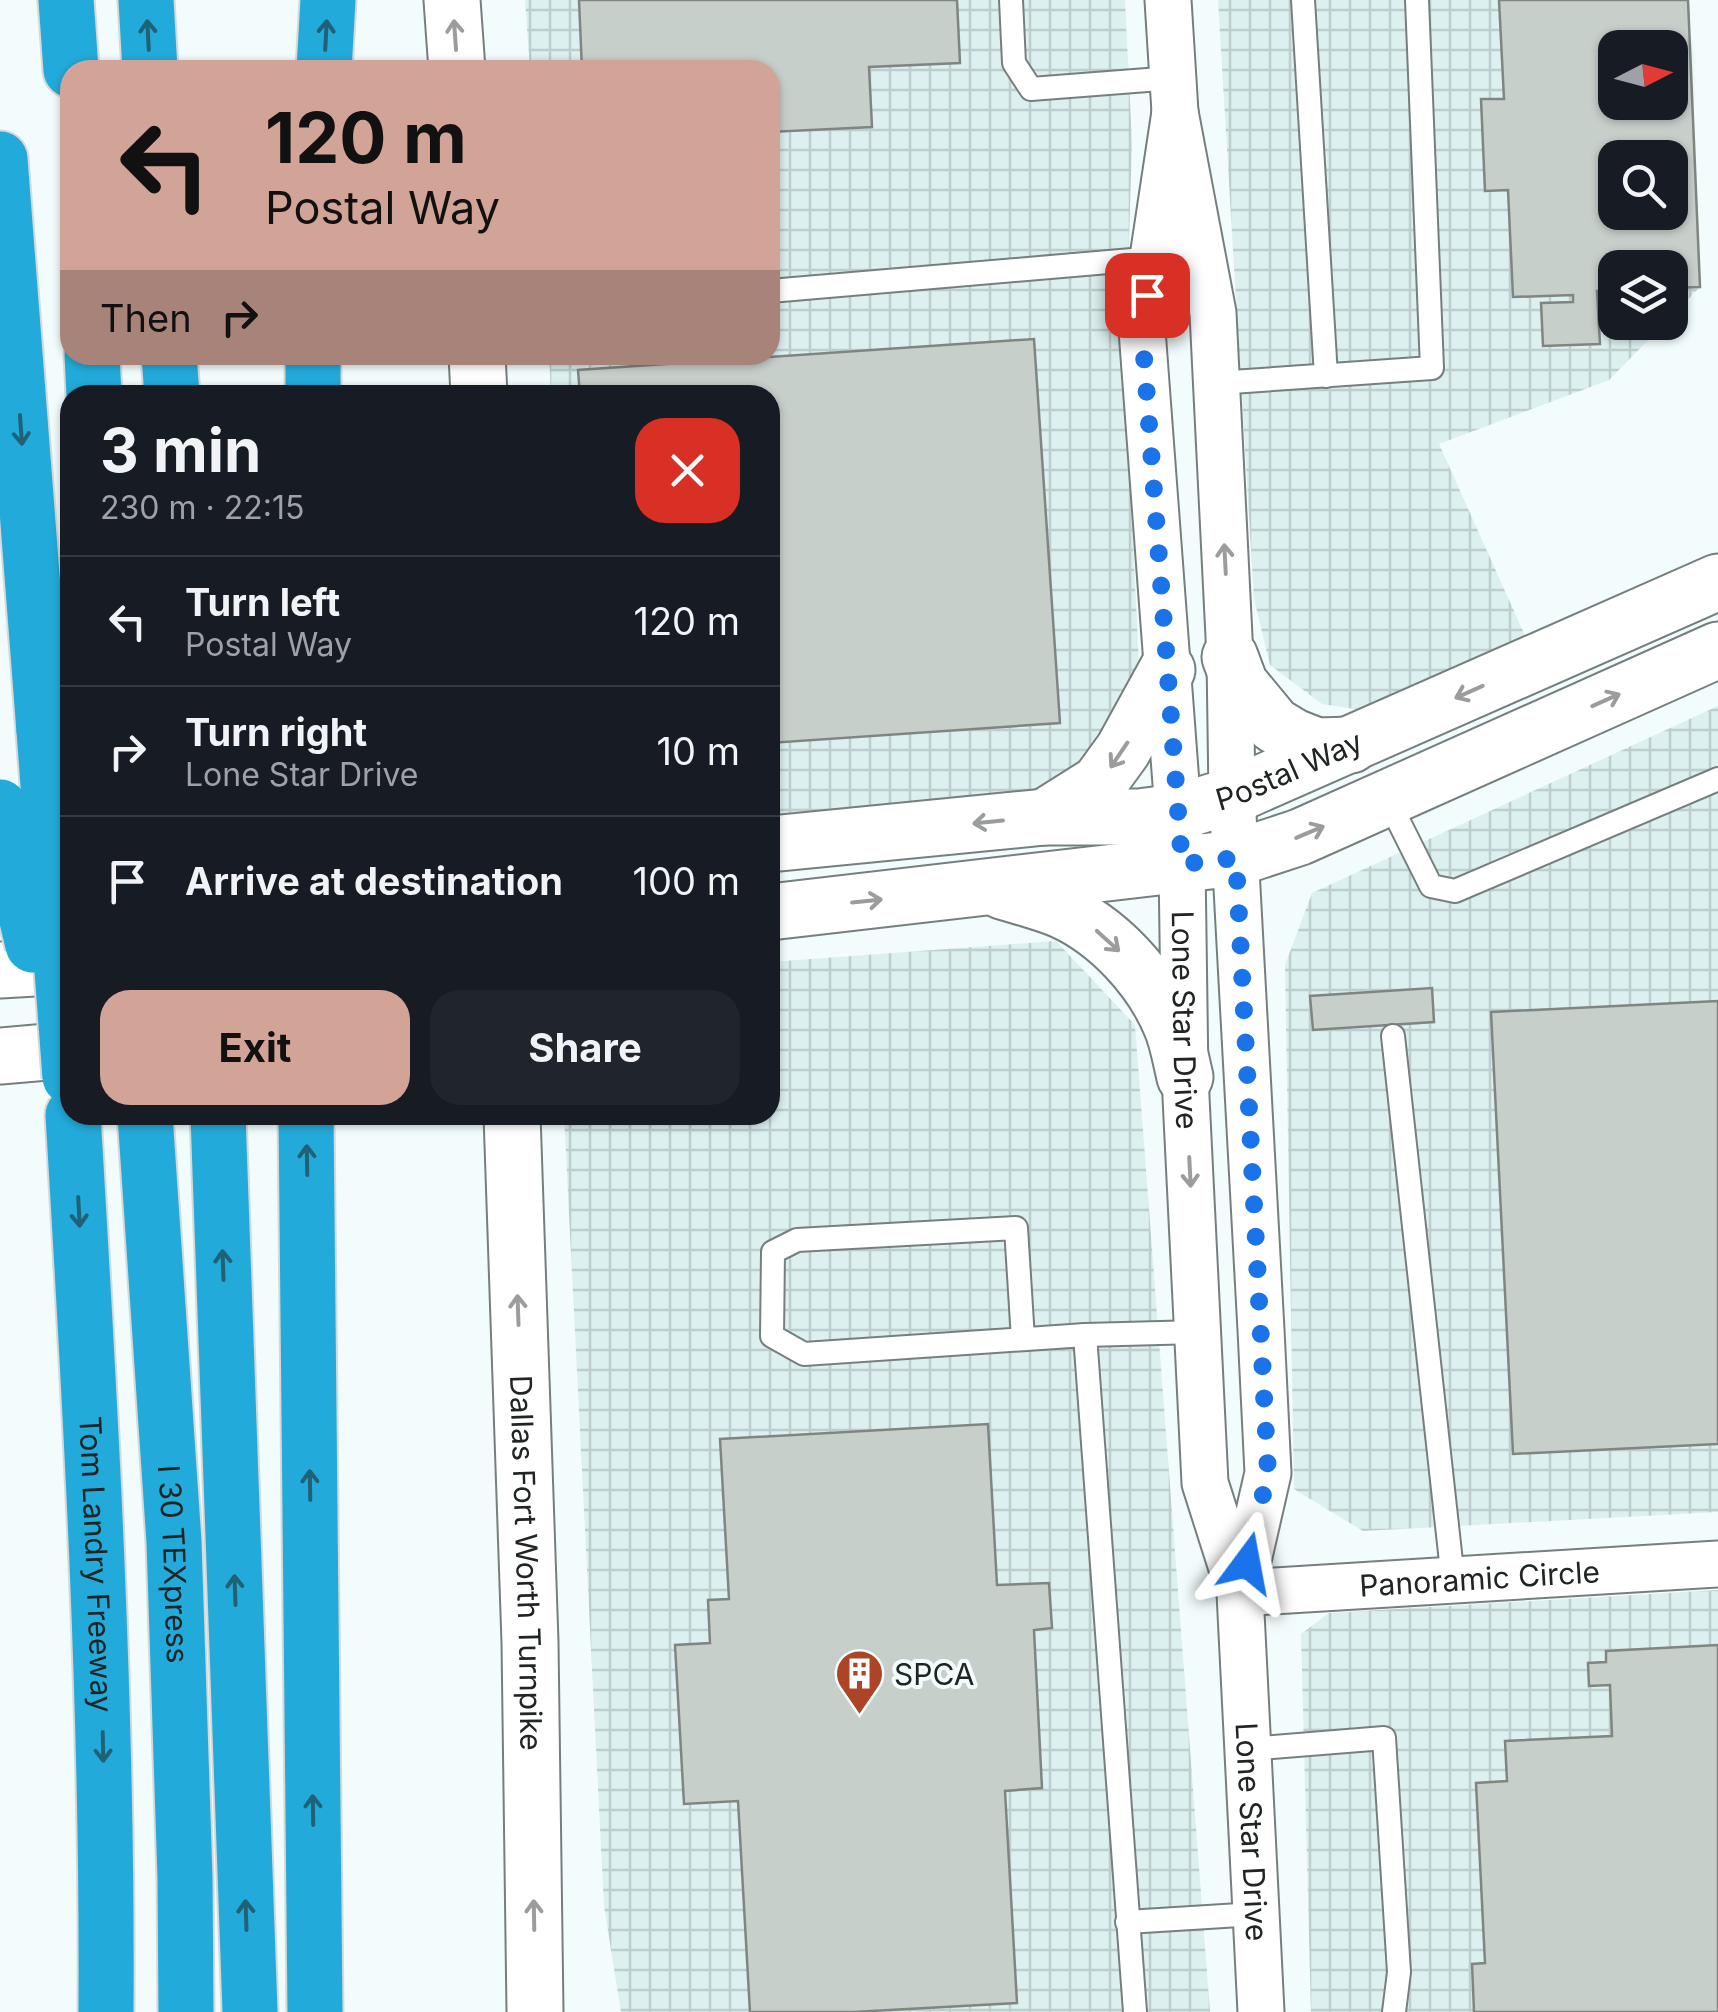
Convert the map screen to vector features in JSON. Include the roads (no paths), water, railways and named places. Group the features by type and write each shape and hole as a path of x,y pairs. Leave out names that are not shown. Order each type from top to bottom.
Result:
{"highway":[{"path":"66,0 71,60"},
{"path":"146,0 149,60"},
{"path":"325,60 328,0"},
{"path":"0,158 60,944"},
{"path":"0,807 60,1060"},
{"name":"Tom Landry Freeway","path":"74,1125 102,1682 106,2012"},
{"name":"I 30 TEXpress","path":"146,1125 174,1542 186,2012"},
{"path":"218,1125 250,2012"},
{"path":"306,1125 315,2012"}],"street":[{"path":"452,0 456,60"},
{"name":"Lone Star Drive","path":"1168,0 1174,94 1213,314 1230,656 1232,796 1268,1473 1240,1593"},
{"name":"Lone Star Drive","path":"1174,94 1142,330 1180,838 1185,1078 1205,1483 1240,1593 1260,2012"},
{"name":"Postal Way","path":"780,911 989,887 1180,838 1232,796 1718,582"},
{"name":"Postal Way","path":"780,843 1044,816 1139,817 1180,838 1236,858 1300,837 1718,650"},
{"path":"1230,656 1240,684 1274,725 1317,746 1352,744"},
{"path":"1044,816 1099,783 1123,750 1168,670"},
{"path":"0,817 60,813"},
{"path":"0,884 60,881"},
{"path":"989,887 1059,909 1112,942 1143,977 1171,1025 1185,1078"},
{"path":"0,970 60,967"},
{"path":"0,1056 60,1051"},
{"name":"Dallas Fort Worth Turnpike","path":"508,1130 530,1642 535,2012"},
{"path":"1198,1332 1261,1330"},
{"name":"Panoramic Circle","path":"1240,1593 1718,1564"}],"lane":[{"path":"1010,0 1014,63 1031,89 1174,94"},
{"path":"1303,0 1326,376"},
{"path":"1217,383 1432,368 1417,0"},
{"path":"780,290 1202,254"},
{"path":"1386,798 1431,886 1455,891 1718,779"},
{"path":"1393,1036 1453,1580"},
{"path":"1023,1339 1016,1228 797,1240 772,1252 772,1336 804,1354 1085,1335 1198,1332"},
{"path":"1085,1335 1135,2012"},
{"path":"1248,1750 1384,1738 1399,1972 1394,2012"},
{"path":"1127,1922 1256,1914"}],"place":[{"name":"SPCA","path":"859,1716"}]}
